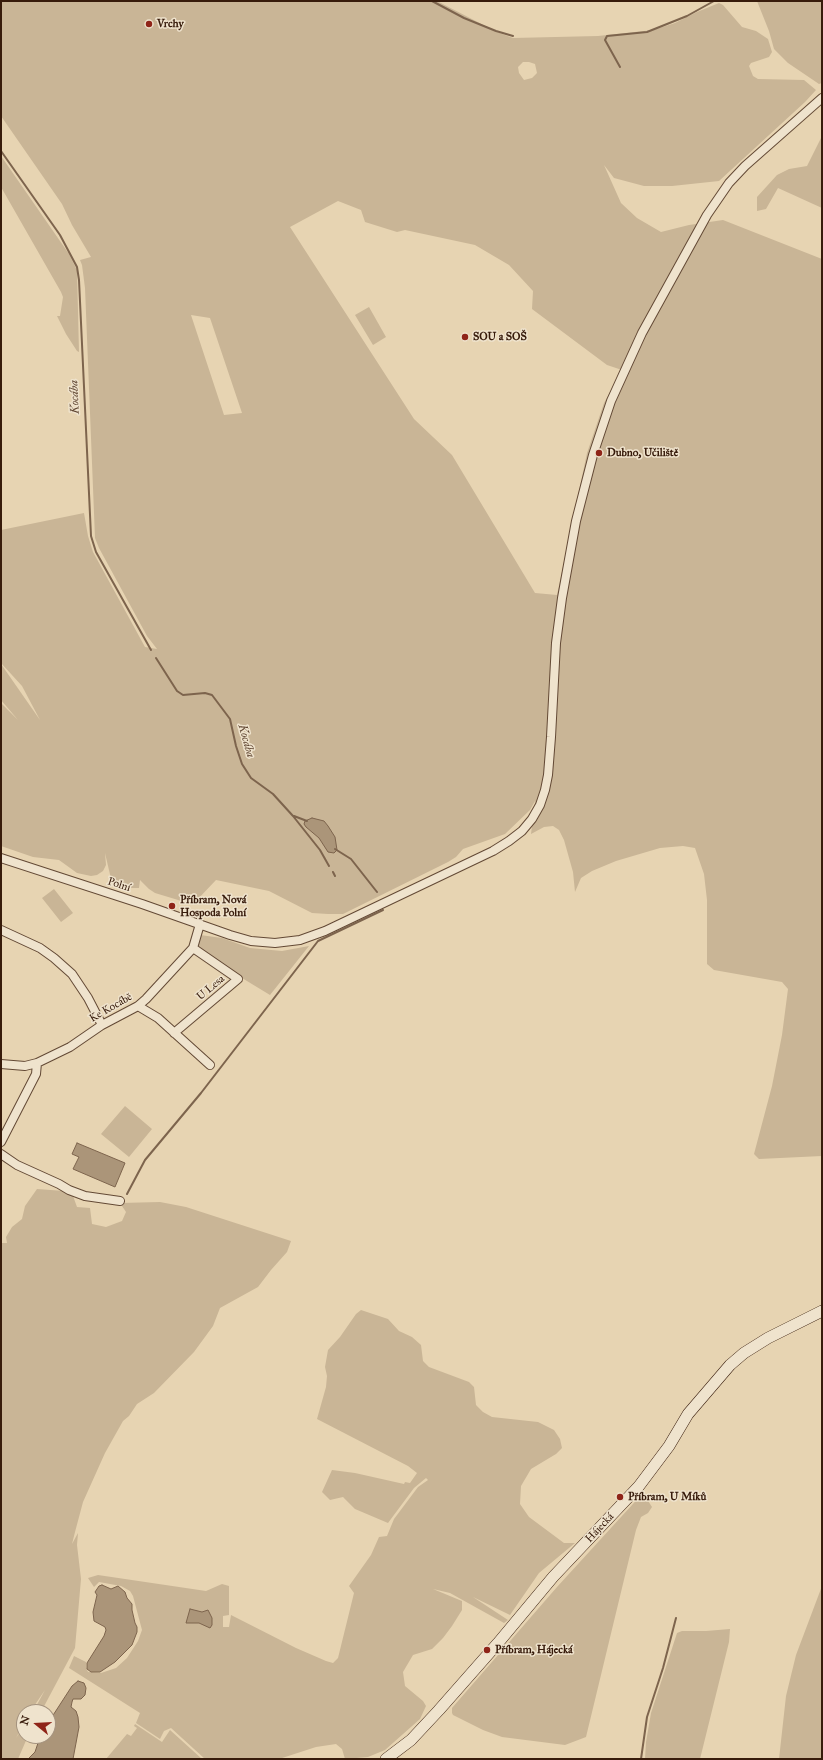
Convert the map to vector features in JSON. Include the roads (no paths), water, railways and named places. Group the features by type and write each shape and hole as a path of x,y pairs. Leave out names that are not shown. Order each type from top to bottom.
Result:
{"main road":[{"name":"Hájecká","path":"386,1759 411,1740 439,1710 553,1577 639,1486 669,1446 688,1414 730,1366 744,1353 768,1338 822,1311"}],"street":[{"name":"Polní","path":"1,858 230,935 251,941 275,943 300,940 326,931 493,851 518,835 532,819 540,805 548,775 556,643 562,598 576,521 593,454 611,401 642,333 715,204 729,184 745,166 822,98"},
{"name":"Ke Kocábě","path":"1,1064 25,1066 37,1063 70,1047 102,1025 138,1006 193,948 200,924"},
{"path":"1,930 40,948 72,974 88,998 102,1025"},
{"name":"U Lesa","path":"174,1033 238,980 193,948"},
{"path":"138,1006 158,1018 210,1065"},
{"path":"1,1142 36,1074 37,1063"},
{"path":"1,1154 17,1165 69,1190 85,1196 120,1201"}],"waterway":[{"path":"432,1 464,18 513,36"},
{"path":"620,67 605,40 607,36 647,32 687,16 714,1"},
{"name":"Kocába","path":"1,151 60,235 77,267 79,280 91,536 96,552 151,650"},
{"name":"Kocába","path":"156,658 177,691 183,695 205,693 212,695 230,719 242,764 251,778 273,794 293,816 320,850 329,866"},
{"path":"294,816 307,821"},
{"path":"335,849 351,859 377,892"},
{"name":"Kocába","path":"333,872 335,876"},
{"path":"127,1194 145,1160 201,1093 318,941 383,910"},
{"path":"641,1759 647,1717 663,1668 676,1618"}],"place":[{"name":"Vrchy","path":"149,24"},
{"name":"SOU a SOŠ","path":"465,337"},
{"name":"Dubno, Učiliště","path":"599,453"},
{"name":"Příbram, Nová Hospoda Polní","path":"172,906"},
{"name":"Příbram, U Míků","path":"620,1497"},
{"name":"Příbram, Hájecká","path":"487,1650"}]}
